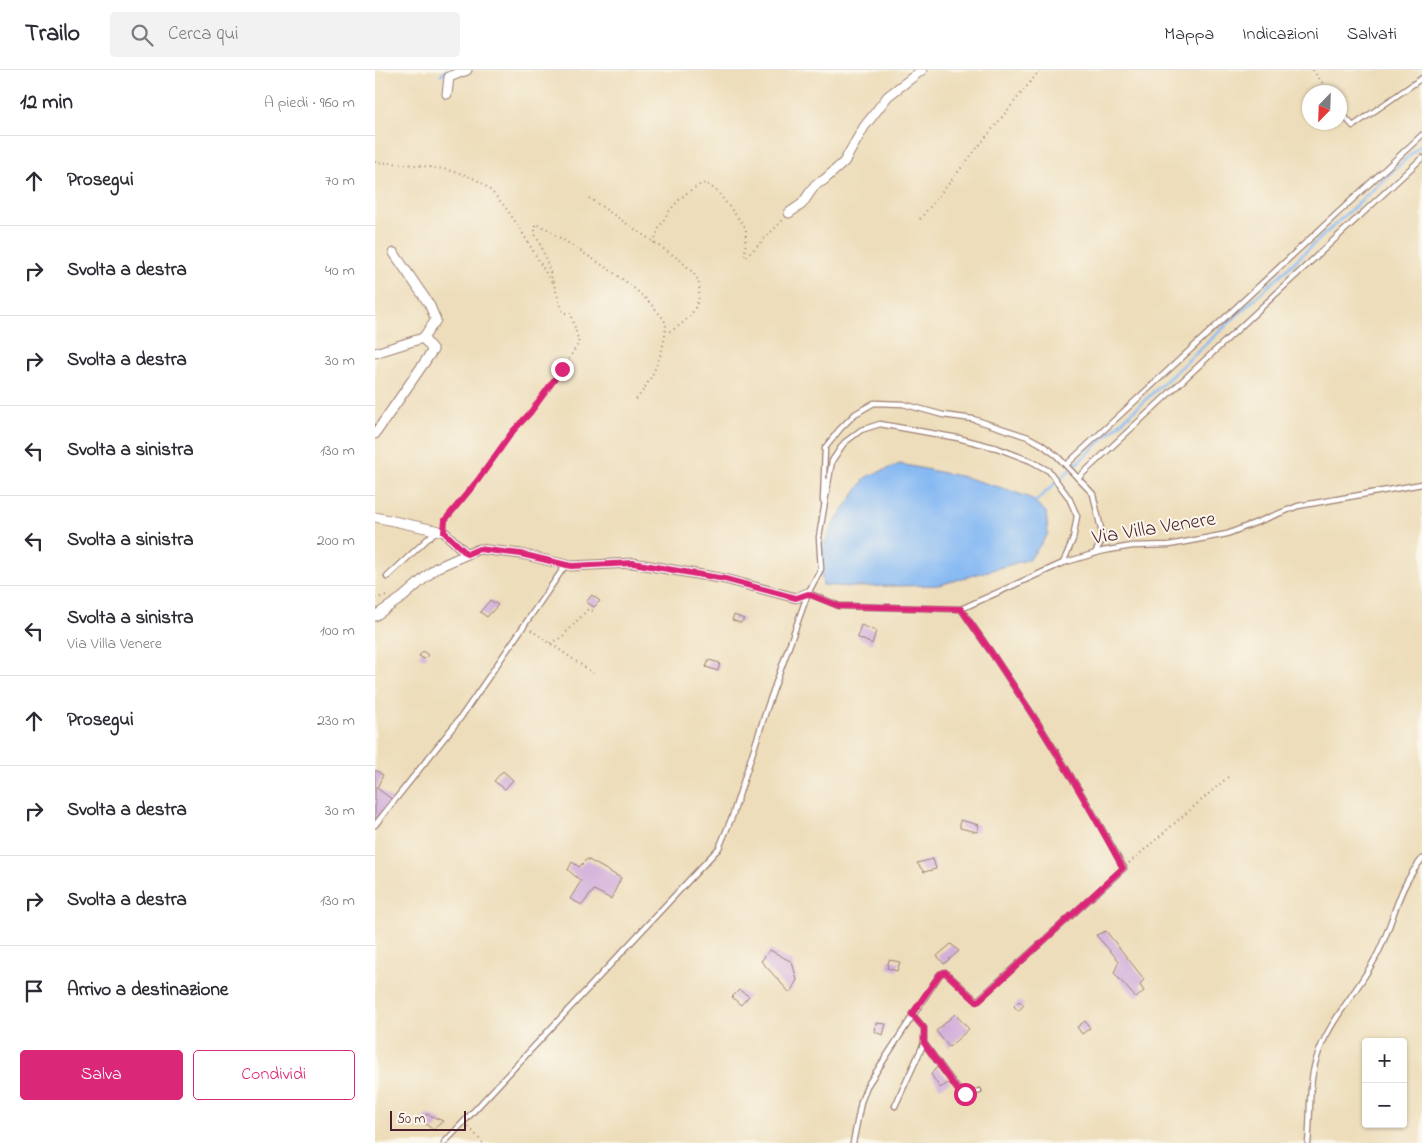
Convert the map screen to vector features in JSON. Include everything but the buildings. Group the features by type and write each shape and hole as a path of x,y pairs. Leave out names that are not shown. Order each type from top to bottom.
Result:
{"street":[{"path":"447,94 449,77 467,70"},
{"path":"789,213 801,204 815,185 824,180 844,162 864,127 888,96 922,70"},
{"path":"375,353 423,338 436,320 429,304 394,253"},
{"path":"375,434 433,350 423,338"},
{"path":"375,516 441,531 467,554"},
{"path":"375,616 403,597 436,568 479,549 521,554 565,566 633,563 725,579 796,598 808,594"}],"lane":[{"path":"1347,119 1353,126 1422,78"},
{"path":"1066,466 1422,135"},
{"path":"1078,478 1422,158"},
{"path":"823,512 825,448 855,414 874,403 903,404 943,415 973,419 1012,431 1041,444 1093,494 1103,538 1095,553"},
{"path":"444,1143 719,848 733,817 767,708 808,594 821,569 819,537 832,461 844,443 861,430 880,424 949,436 997,448 1049,471 1069,498 1077,516 1073,539 1063,563"},
{"name":"Via Villa Venere","path":"808,594 839,606 961,609 1063,563 1095,553 1132,546 1169,545 1227,534 1298,506 1422,484"},
{"path":"387,577 441,531"},
{"path":"375,825 461,717 565,566"},
{"path":"853,1143 861,1102 867,1086 912,1014 940,974 945,972 977,1002 1123,868 1099,823 1043,732 961,609"},
{"path":"1308,1143 1311,1078 1321,1046 1367,974 1390,924 1397,897 1408,876 1422,859"},
{"path":"895,1106 924,1043 924,1028 912,1014"},
{"path":"924,1043 959,1092 970,1095 979,1090"}],"path":[{"path":"920,218 1040,70"},
{"path":"1313,70 1324,85"},
{"path":"375,162 449,170 481,183 502,203 554,286"},
{"path":"654,243 657,230 680,200 698,185 705,183 716,190 746,228 745,258 789,213"},
{"path":"589,198 680,260 692,272 699,284 698,298 689,320 666,333"},
{"path":"441,531 445,520 553,383 579,343 571,313 563,313 535,234 535,224 546,228 609,270 637,292 662,316 666,323 666,333 650,377 643,391 633,402"},
{"path":"375,598 389,595"},
{"path":"550,643 557,642 587,610 595,611"},
{"path":"525,626 593,673"},
{"path":"1123,868 1228,777"},
{"path":"464,1121 483,1143"}],"water":[{"path":"900,464 964,477 1030,498 1046,512 1048,534 1030,559 939,585 851,587 823,585 819,555 833,525 866,477"}],"waterway":[{"path":"441,75 447,70"},
{"path":"1035,502 1422,144"}],"route":[{"path":"562,369 530,413 513,431 478,480 445,520 444,532 467,554 479,549 521,554 571,566 633,563 725,579 796,598 808,594 839,606 961,609 1043,732 1099,823 1123,868 977,1002 945,972 940,974 912,1014 924,1028 924,1043 959,1092 965,1094"}]}
